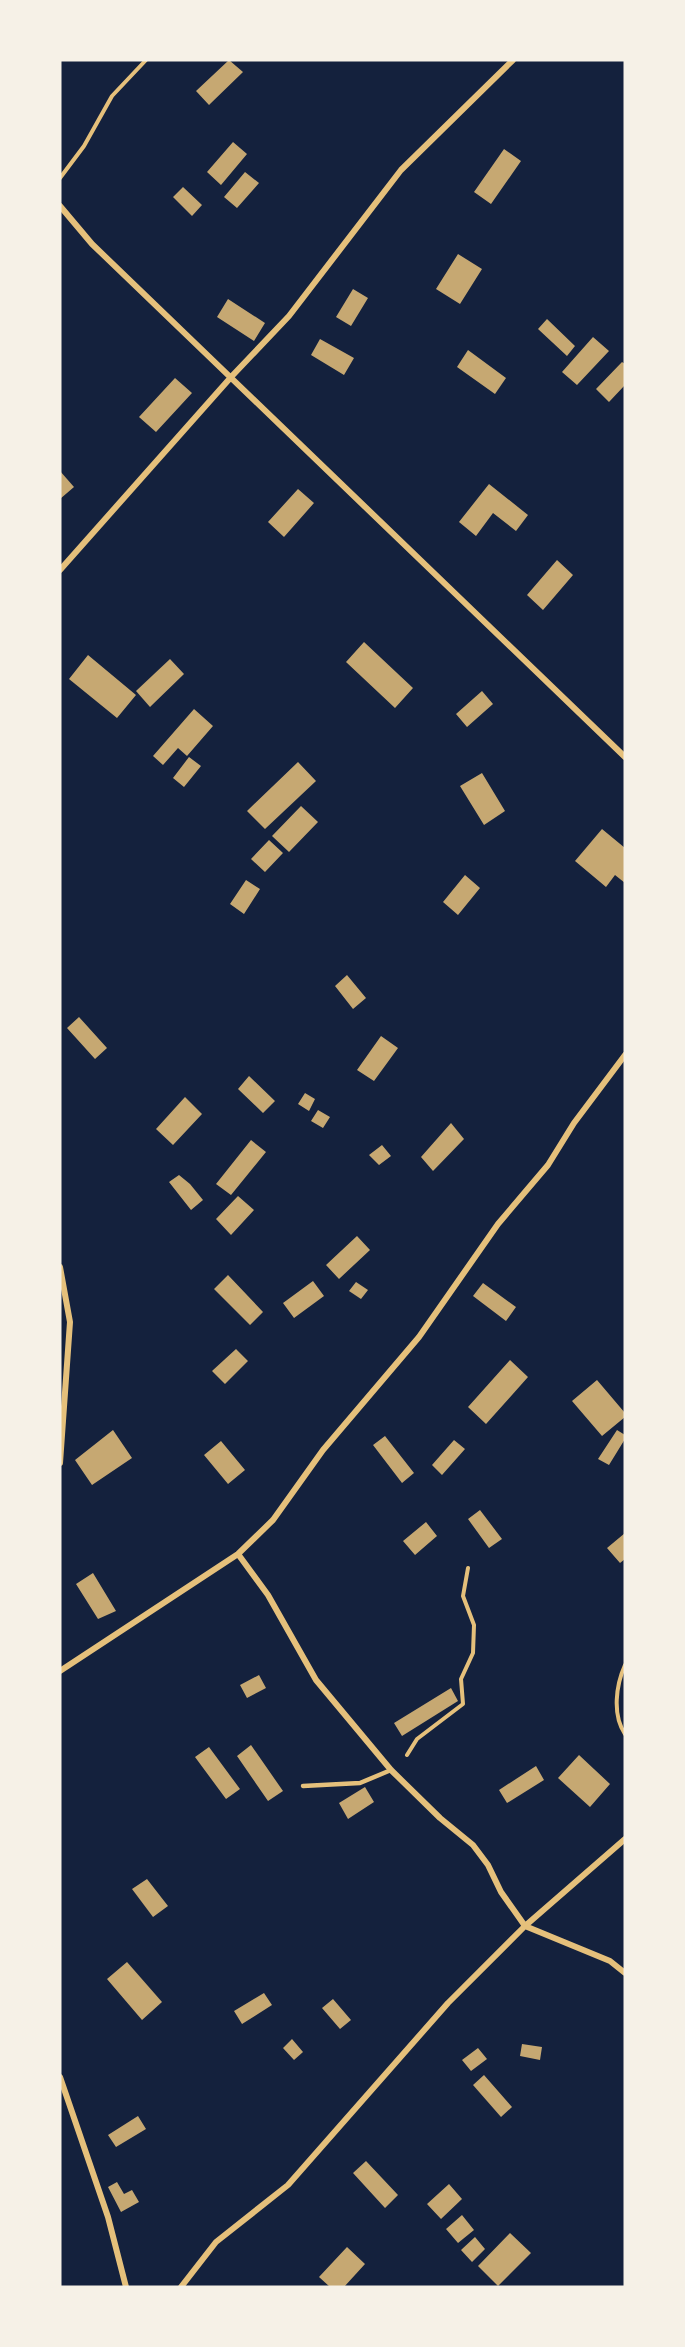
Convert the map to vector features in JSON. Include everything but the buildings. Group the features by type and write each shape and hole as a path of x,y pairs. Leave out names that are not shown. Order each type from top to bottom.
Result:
{"street":[{"path":"60,570 232,376 289,316 401,170 513,60"},
{"path":"60,206 92,244 232,376 625,758"},
{"path":"60,1671 238,1554 273,1520 323,1450 419,1337 498,1224 548,1165 574,1123 625,1055"},
{"path":"60,1267 70,1322 60,1463"},
{"path":"238,1554 268,1595 316,1680 391,1770 440,1818 473,1845 525,1926 610,1962 625,1973"},
{"path":"181,2287 216,2242 288,2185 448,2003 525,1926 625,1839"},
{"path":"60,2077 108,2217 126,2287"}],"lane":[{"path":"303,1786 360,1783 391,1770"}],"path":[{"path":"60,178 84,146 112,96 146,60"},
{"path":"391,1770 404,1761 417,1739 463,1704 461,1679 473,1653 474,1625 463,1596 468,1568"},
{"path":"625,1665 616,1690 621,1728 625,1734"}]}
